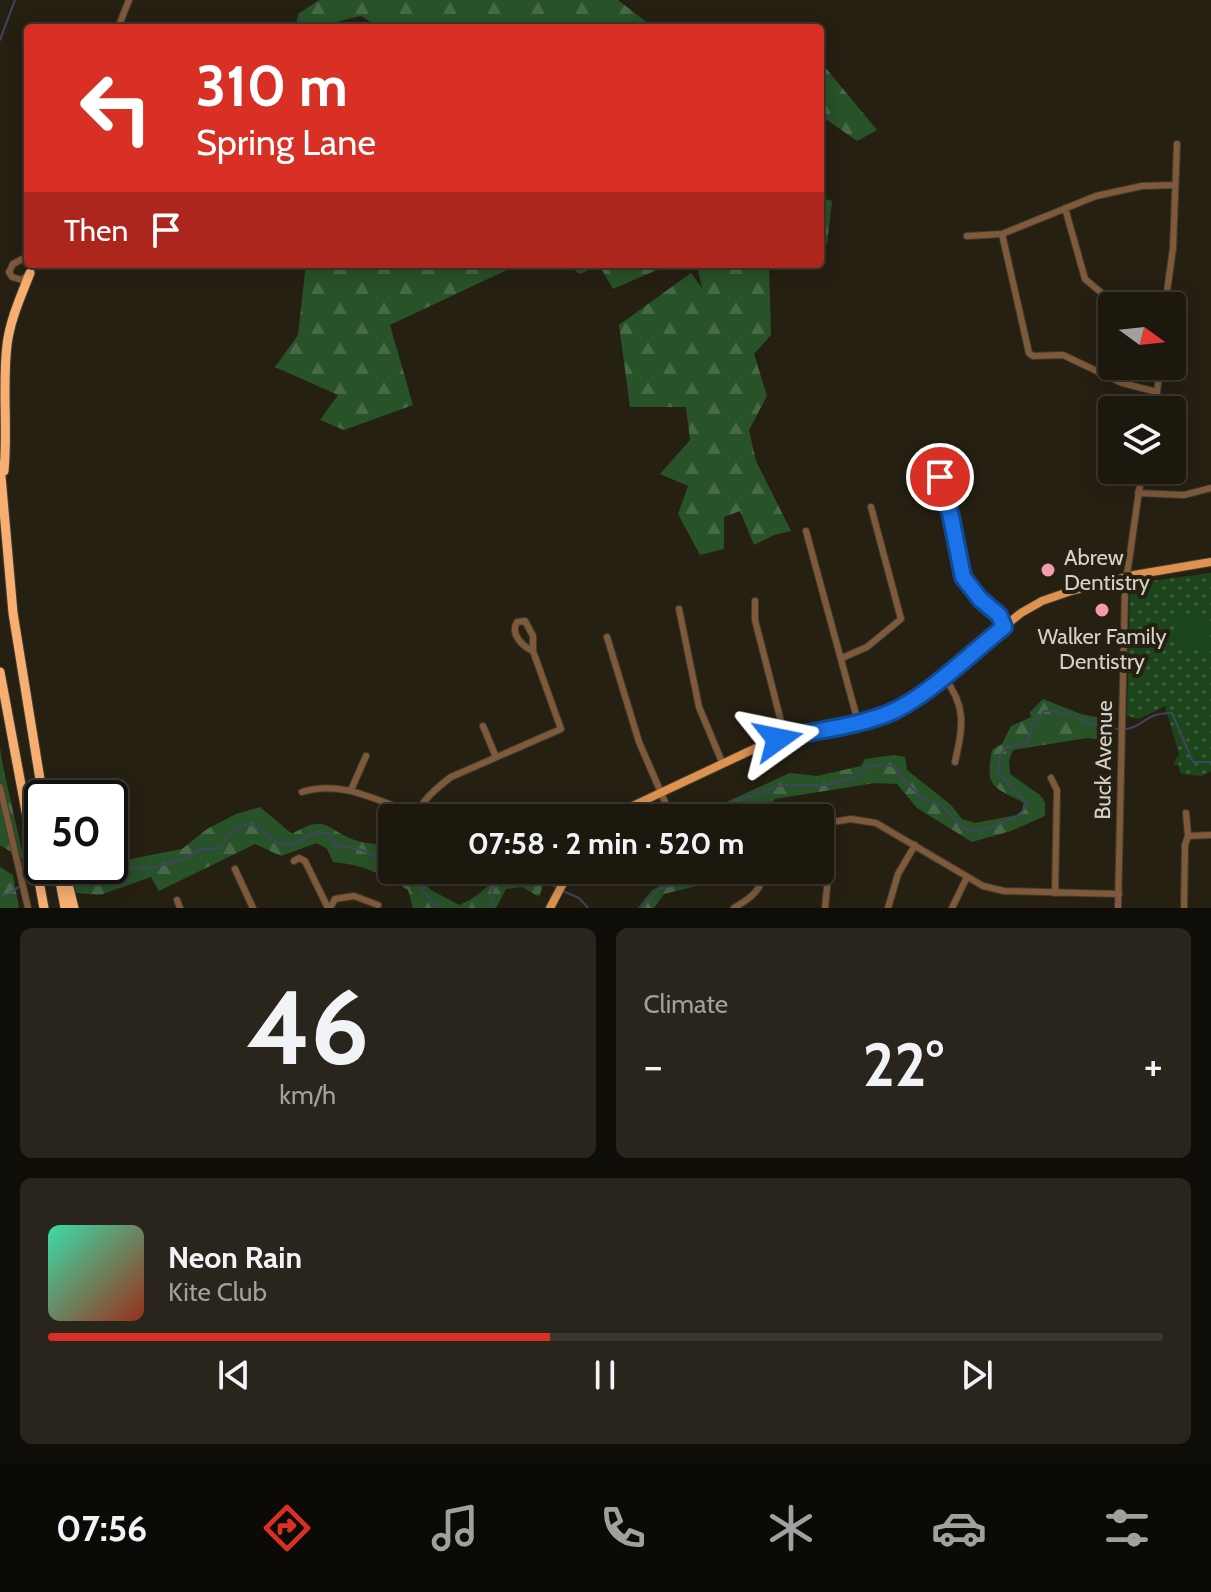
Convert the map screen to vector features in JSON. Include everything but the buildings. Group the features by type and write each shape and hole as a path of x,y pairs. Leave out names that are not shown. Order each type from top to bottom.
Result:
{"highway":[{"path":"2,486 6,446 7,345 31,268"},
{"path":"0,465 16,639 40,780"},
{"path":"0,672 43,902"},
{"path":"63,884 74,908"},
{"path":"65,889 65,908"}],"main road":[{"path":"635,804 771,741 858,722 904,706 1031,607 1051,598 1126,577 1211,562"},
{"path":"550,908 562,884"}],"street":[{"path":"120,24 129,0"},
{"path":"1167,292 1173,248 1177,144"},
{"path":"967,236 1002,234 1096,196 1142,186 1175,185"},
{"path":"1065,208 1085,279 1100,292"},
{"path":"1002,234 1029,353 1033,356 1063,355 1122,383 1157,392"},
{"path":"24,258 13,264 9,272 18,281 31,268"},
{"path":"1157,396 1158,380"},
{"path":"944,460 938,466 963,577 980,599 999,615 1004,627"},
{"name":"Buck Avenue","path":"1118,908 1126,577 1140,484"},
{"path":"1138,493 1184,495 1211,488"},
{"path":"842,658 867,647 901,619 871,507"},
{"path":"806,531 858,722"},
{"path":"755,601 755,620 785,737"},
{"path":"679,609 699,707 722,762"},
{"path":"426,804 438,787 451,777 561,729 533,651 529,625 519,621 514,627 517,637 533,651"},
{"path":"607,637 639,742 666,804"},
{"path":"943,676 958,696 961,707 962,722 955,762"},
{"path":"483,726 496,757"},
{"path":"351,790 366,756"},
{"path":"1051,778 1057,790 1055,893"},
{"path":"0,787 27,905"},
{"path":"302,792 328,787 351,790 387,804"},
{"path":"1184,908 1185,845 1188,836 1186,813"},
{"path":"834,822 851,819 870,821 983,886 1004,891 1119,894"},
{"path":"1188,836 1211,835"},
{"path":"888,908 898,874 915,845"},
{"path":"294,861 299,858 305,861 329,908 335,899 354,896 378,905"},
{"path":"235,869 253,908"},
{"path":"952,908 967,877"},
{"path":"734,908 754,895 762,884"},
{"path":"825,908 827,884"},
{"path":"177,900 180,908"}],"green space":[{"path":"319,0 618,0 649,24 374,24 361,16 328,24 297,24 298,14"},
{"path":"824,66 877,130 857,141 824,118"},
{"path":"824,198 832,201 827,244 824,243"},
{"path":"306,268 509,269 390,325 413,405 344,430 320,420 338,395 275,367 298,335"},
{"path":"572,268 593,268 580,274"},
{"path":"601,268 662,268 613,289"},
{"path":"698,268 769,268 771,335 754,354 767,396 749,430 756,461 791,531 754,545 740,511 724,517 724,549 700,555 678,514 688,486 660,474 690,440 686,407 630,407 619,325 691,273 702,288"},
{"path":"1211,573 1211,771 1202,776 1181,774 1178,765 1173,765 1179,754 1165,706 1139,719 1127,716 1130,589 1135,583"},
{"path":"1178,616 1209,617 1209,647 1179,648"},
{"path":"1043,699 1081,714 1111,720 1111,741 1087,738 1013,750 1009,760 1010,774 1040,795 1045,802 1045,816 1011,831 972,842 917,808 897,784 875,783 775,799 771,804 722,804 790,773 817,776 861,766 865,759 894,755 905,757 907,770 951,805 962,819 975,823 1017,815 1024,803 998,789 991,779 992,750 1002,744 1011,726 1031,717 1030,712"},
{"path":"0,747 24,860 0,845"},
{"path":"260,807 292,834 320,824 358,841 378,844 378,874 333,862 327,849 317,843 281,856 255,844 159,891 151,877 100,895 76,893 74,884 128,884 128,860 182,849 207,829 236,814"},
{"path":"0,867 13,875 19,908 0,908"},
{"path":"398,884 426,884 459,905 490,884 544,884 539,897 522,887 506,889 496,908 413,908 408,890"},
{"path":"665,884 705,884 664,894 654,908 638,908 652,890"}],"waterway":[{"path":"0,40 15,0"},
{"path":"730,804 782,785 827,785 855,777 869,767 882,764 896,767 901,777 923,799 942,806 964,829 980,832 1014,818 1024,809 1027,803 998,773 999,758 1005,748 1027,742 1044,711 1063,713 1119,729"},
{"path":"1126,729 1156,715 1172,713 1193,762 1211,762"},
{"path":"128,869 153,868 202,849 221,848 232,832 249,823 278,843 293,844 316,832 329,833 335,845 362,850 378,858"},
{"path":"491,908 492,889 509,878 532,876 558,888"},
{"path":"418,884 436,908"},
{"path":"642,908 659,889 679,884"},
{"path":"0,896 20,886"},
{"path":"563,891 579,898 588,908"}],"place":[{"name":"Abrew Dentistry","path":"1048,570"},
{"name":"Walker Family Dentistry","path":"1102,610"}],"route":[{"path":"778,739 895,711 1004,627 993,607 980,599 963,577 940,477"}]}
